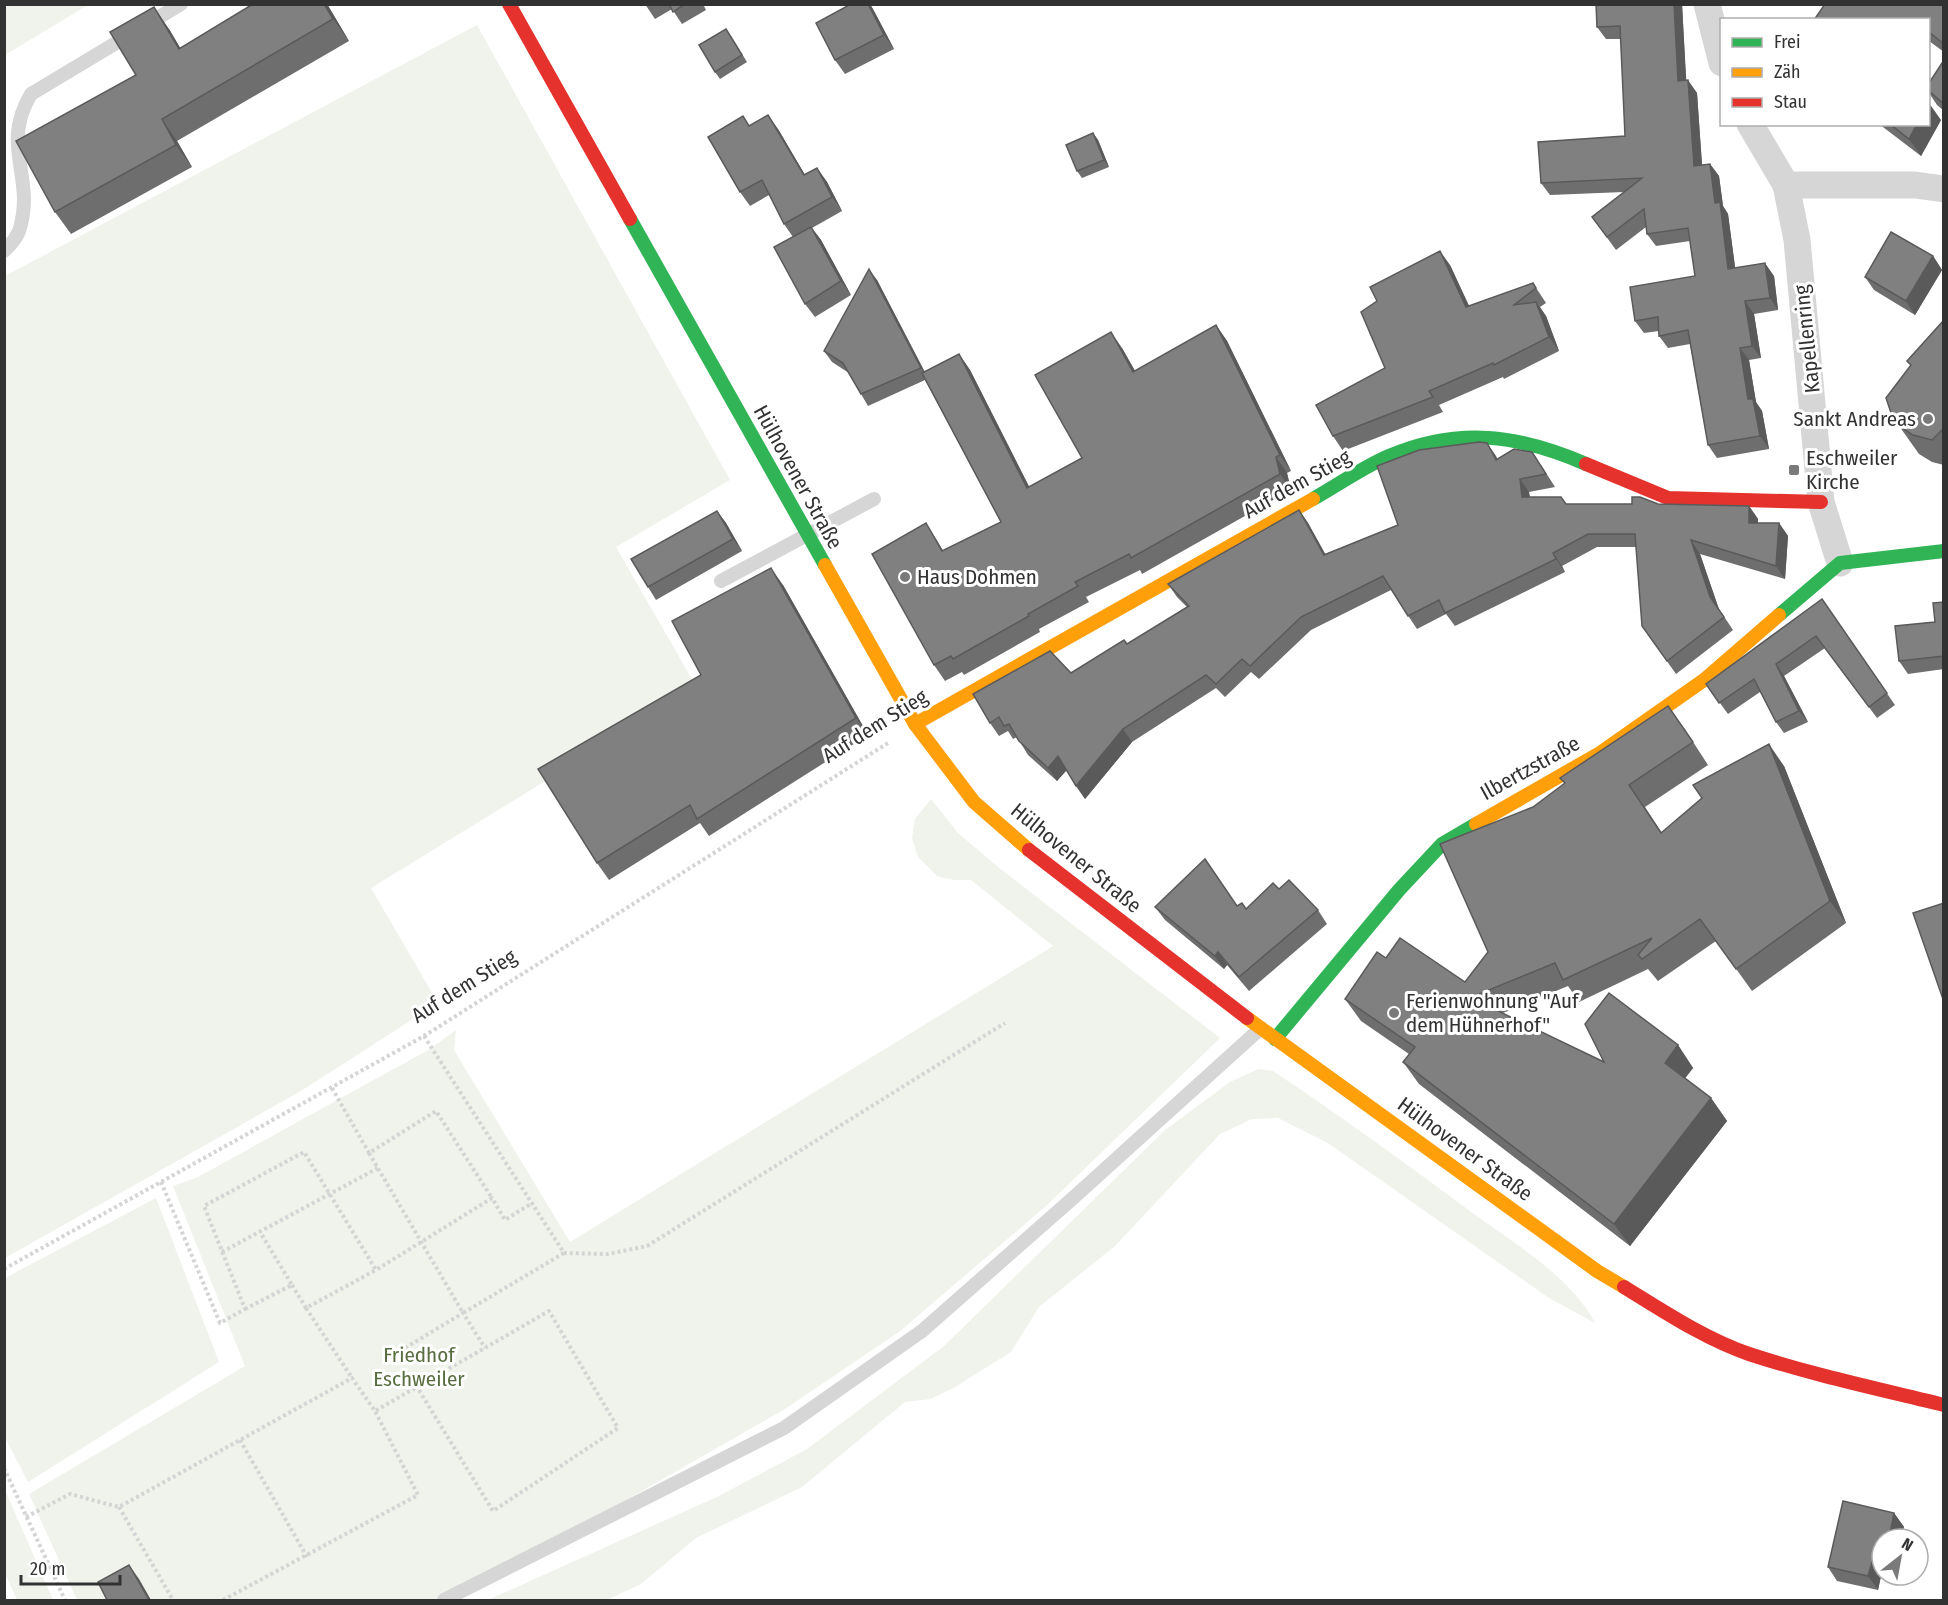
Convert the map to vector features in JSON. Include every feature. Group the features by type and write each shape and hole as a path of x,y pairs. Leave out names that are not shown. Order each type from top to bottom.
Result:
{"main road":[{"name":"Hülhovener Straße","path":"509,4 915,724 974,802 1038,858 1275,1039 1597,1271 1669,1315 1747,1353 1828,1377 1944,1405"},
{"name":"Auf dem Stieg","path":"915,724 1389,456 1441,439 1490,436 1549,448 1668,498 1821,502"},
{"path":"1840,563 1944,551"},
{"name":"Ilbertzstraße","path":"1275,1039 1399,890 1442,844 1600,753 1695,686 1840,563"}],"street":[{"path":"1707,4 1720,55"},
{"name":"Kapellenring","path":"1751,126 1786,185 1797,240 1821,502 1840,563"},
{"path":"1786,185 1915,185 1944,189"}],"lane":[{"path":"4,251 20,231 24,208 12,166 8,134 16,109 32,94 182,4"},
{"path":"722,580 874,499"},
{"path":"444,1600 784,1428 922,1331 1261,1028"}],"path":[{"name":"Auf dem Stieg","path":"4,1269 424,1036 915,724"},
{"path":"400,1351 564,1253 608,1254 647,1246 1005,1023"},
{"path":"424,1036 564,1253"},
{"path":"332,1088 484,1348"},
{"path":"369,1153 436,1111 505,1220 532,1203"},
{"path":"245,1309 204,1206 304,1152 376,1270"},
{"path":"222,1252 378,1168"},
{"path":"161,1182 220,1323 292,1285"},
{"path":"306,1308 376,1270 492,1198"},
{"path":"223,1600 307,1557 418,1495 375,1411 306,1308 260,1232"},
{"path":"375,1411 549,1311 618,1428 493,1511 417,1387"},
{"path":"26,1517 70,1494 118,1507 352,1378"},
{"path":"240,1440 307,1557"},
{"path":"4,1468 65,1600"},
{"path":"118,1507 173,1600"}],"green space":[{"path":"5,4 88,4 88,5 5,55"},
{"path":"477,25 730,480 616,547 697,688 371,888 438,1003 301,1091 5,1258 5,276"},
{"name":"Friedhof Eschweiler","path":"931,799 958,833 1003,871 1220,1038 1046,1206 899,1332 785,1409 511,1566 433,1600 77,1600 29,1494 245,1366 173,1186 198,1177 430,1049 456,1030 454,1050 570,1242 1053,946 971,880 953,880 937,876 918,857 912,838 915,819"},
{"path":"1258,1069 1273,1071 1299,1088 1524,1249 1572,1291 1595,1323 1549,1298 1328,1143 1278,1118 1252,1119 1220,1134 1115,1246 1039,1307 1011,1352 955,1387 931,1399 905,1402 802,1487 696,1538 641,1584 607,1600 488,1600 719,1496 807,1449 944,1346 1165,1130 1230,1082"},
{"path":"156,1198 219,1362 28,1482 5,1437 5,1278"},
{"path":"4,1490 53,1600 17,1600 5,1573"}],"building":[{"path":"253,4 324,4 333,19 162,119 176,145 55,212 16,141 136,75 110,32 154,7 179,49"},
{"path":"669,4 685,4 673,12"},
{"path":"851,4 868,4 884,35 835,60 816,23"},
{"path":"1596,4 1674,4 1678,81 1688,80 1694,166 1710,164 1715,203 1720,202 1728,269 1765,263 1770,298 1745,301 1752,346 1740,348 1748,399 1753,399 1760,436 1708,445 1688,330 1659,336 1658,317 1635,321 1630,287 1695,276 1688,228 1647,234 1644,209 1607,237 1592,217 1642,178 1541,183 1538,142 1625,136 1620,26 1597,27"},
{"path":"1825,4 1944,4 1944,44 1930,33 1930,18 1815,18"},
{"path":"726,29 742,55 715,72 699,45"},
{"path":"1944,60 1944,104 1930,92 1930,81"},
{"path":"768,115 804,175 817,168 832,197 784,224 762,180 740,192 708,137 743,116 749,126"},
{"path":"1893,126 1916,126 1909,139"},
{"path":"1093,133 1104,160 1077,171 1066,145"},
{"path":"811,227 841,281 805,304 774,247"},
{"path":"1891,232 1933,256 1906,301 1865,277"},
{"path":"1440,251 1466,307 1533,283 1536,288 1514,305 1536,302 1549,337 1494,365 1493,363 1429,391 1433,397 1333,436 1316,405 1385,368 1361,312 1377,301 1370,287"},
{"path":"869,269 921,368 861,394 843,363 824,351"},
{"path":"1944,320 1944,429 1932,440 1913,435 1901,427 1892,416 1886,398 1911,365 1907,361"},
{"path":"1216,325 1280,455 1276,457 1280,474 1131,558 1129,554 1075,582 1078,586 1028,614 1029,616 953,659 951,656 934,665 872,554 926,523 942,551 1001,522 922,373 959,354 1027,488 1082,458 1035,375 1111,332 1133,372"},
{"path":"1479,442 1487,443 1496,460 1514,449 1532,452 1546,474 1520,479 1522,497 1561,497 1566,504 1632,504 1632,497 1640,497 1658,504 1749,506 1749,523 1779,523 1776,566 1691,540 1710,597 1724,617 1667,661 1642,626 1635,534 1588,534 1553,553 1556,559 1445,613 1439,600 1408,616 1383,576 1301,617 1250,666 1242,659 1216,684 1206,675 1123,729 1076,786 1058,756 1048,768 1019,741 1009,724 1004,726 999,717 990,723 973,694 1050,651 1071,673 1124,640 1127,644 1189,606 1168,584 1299,510 1324,555 1398,525 1377,466 1419,450"},
{"path":"717,511 733,539 648,587 631,559"},
{"path":"771,568 856,718 697,819 690,805 597,863 538,769 701,675 672,621"},
{"path":"1822,599 1887,693 1869,707 1816,636 1776,664 1799,711 1776,722 1754,679 1719,703 1706,684"},
{"path":"1944,602 1944,656 1899,661 1895,626 1935,622 1933,603"},
{"path":"1668,706 1693,742 1629,785 1661,833 1702,798 1693,785 1769,744 1830,901 1736,969 1700,919 1642,959 1638,955 1652,938 1563,980 1555,963 1474,996 1501,1010 1498,1011 1604,1062 1585,1024 1609,993 1678,1045 1665,1063 1711,1098 1614,1224 1403,1062 1415,1047 1345,999 1377,952 1386,958 1400,938 1465,982 1488,952 1440,844 1533,807 1565,783 1560,778"},
{"path":"1205,859 1237,906 1242,903 1246,909 1273,883 1279,889 1289,880 1318,910 1239,977 1218,952 1215,956 1155,907"},
{"path":"1944,903 1944,1002 1913,913"},
{"path":"1843,1501 1894,1513 1891,1527 1870,1527 1868,1576 1828,1567"},
{"path":"129,1565 149,1600 107,1600 98,1582"}],"traffic: fast":[{"path":"630,219 825,565"},
{"path":"1313,499 1379,460 1440,441 1464,438 1513,441 1537,446 1586,464"},
{"path":"1779,615 1840,563 1944,551"},
{"path":"1275,1039 1399,890 1442,844 1476,824"}],"traffic: slow":[{"path":"915,724 1313,499"},
{"path":"825,565 915,724 974,802 1029,850"},
{"path":"1476,824 1600,753 1704,680 1779,615"},
{"path":"1247,1018 1597,1271 1624,1287"}],"traffic: jam":[{"path":"509,4 630,219"},
{"path":"1586,464 1668,498 1821,502"},
{"path":"1029,850 1247,1018"},
{"path":"1624,1287 1700,1333 1749,1354 1822,1375 1944,1405"}],"place":[{"name":"Sankt Andreas","path":"1928,419"},
{"name":"Eschweiler Kirche","path":"1794,470"},
{"name":"Haus Dohmen","path":"905,577"},
{"name":"Ferienwohnung \"Auf dem Hühnerhof\"","path":"1394,1013"}]}
